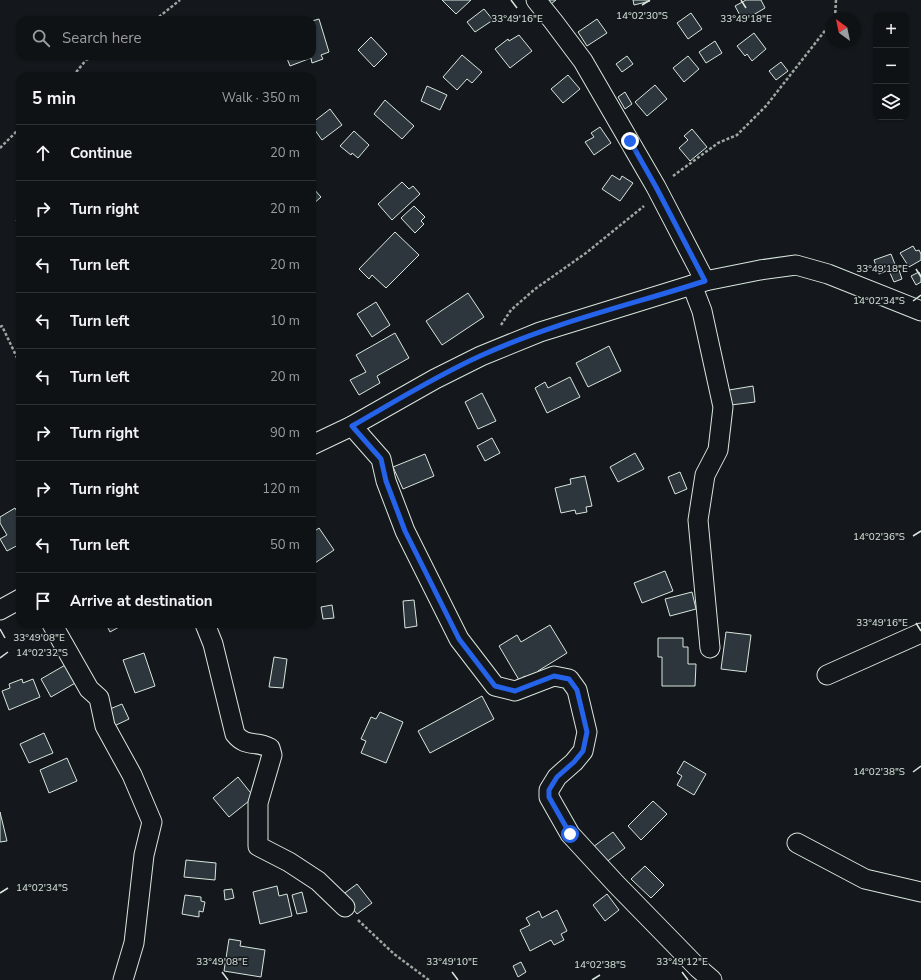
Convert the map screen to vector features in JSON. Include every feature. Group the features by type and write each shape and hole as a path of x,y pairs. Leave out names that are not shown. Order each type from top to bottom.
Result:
{"street":[{"path":"536,0 583,61 656,187 699,283 702,310 723,407 718,450 705,475 698,520 710,648"},
{"path":"316,443 352,426 435,379 481,356 540,332 699,283 760,270 796,265 828,274 921,311"},
{"path":"352,426 381,459 386,481 405,531 459,639 495,686 515,691 554,676 569,679 577,690 587,732 583,751 574,762 557,777 549,790 549,797 570,834 616,884 698,968 712,980"},
{"path":"0,610 16,601"},
{"path":"54,628 89,689 99,698 105,726 132,775 152,822 144,855 134,943 123,980"},
{"path":"207,628 213,644 235,734 241,741 262,744 270,748 272,754 258,803 258,846 289,862 318,881 345,907"},
{"path":"827,675 921,633"},
{"path":"797,843 865,879 921,892"}],"path":[{"path":"160,16 180,0"},
{"path":"835,12 836,0"},
{"path":"76,72 86,60"},
{"path":"0,148 16,132"},
{"path":"0,326 2,326 16,356"},
{"path":"345,907 394,954 429,980"}],"building":[{"path":"442,0 471,0 456,14"},
{"path":"547,0 556,0 551,4"},
{"path":"633,0 649,0 650,1 634,5"},
{"path":"746,0 761,0 765,8 743,21 735,6"},
{"path":"484,9 493,20 475,32 467,22"},
{"path":"691,13 702,29 688,39 677,23"},
{"path":"319,19 329,52 321,55 323,59 312,63 311,60 316,60 316,20"},
{"path":"597,19 607,33 587,46 578,32"},
{"path":"754,33 766,49 752,61 747,54 745,56 737,46"},
{"path":"519,35 532,51 510,68 495,49 508,39 509,41"},
{"path":"371,37 387,54 374,67 358,50"},
{"path":"715,41 722,53 706,63 699,52"},
{"path":"462,55 482,72 472,83 467,79 457,90 443,77"},
{"path":"627,56 633,64 622,72 616,64"},
{"path":"688,56 699,69 684,82 673,68"},
{"path":"288,60 306,60 290,66"},
{"path":"781,62 788,71 776,80 769,71"},
{"path":"568,75 580,89 563,103 551,89"},
{"path":"655,85 667,99 647,116 635,102"},
{"path":"427,86 447,95 440,110 421,101"},
{"path":"625,92 632,104 625,109 618,97"},
{"path":"385,100 414,126 402,139 374,114"},
{"path":"330,109 342,125 322,140 316,132 316,120"},
{"path":"600,127 611,143 594,155 585,142 594,137 591,133"},
{"path":"692,129 707,147 690,161 679,148 688,140 684,136"},
{"path":"354,131 369,145 358,158 352,153 351,155 340,146"},
{"path":"612,175 620,180 622,176 633,183 620,201 602,189"},
{"path":"402,182 409,189 413,186 420,194 392,220 378,204"},
{"path":"316,191 321,197 316,201"},
{"path":"414,206 425,217 421,221 424,224 415,233 401,218"},
{"path":"395,232 419,255 386,288 372,275 369,279 359,269"},
{"path":"913,246 916,251 919,250 921,260 909,267 900,253"},
{"path":"891,254 896,267 879,274 874,260"},
{"path":"899,270 902,279 894,282 890,273"},
{"path":"919,272 921,282 916,285 911,276"},
{"path":"468,293 484,317 442,345 426,321"},
{"path":"376,302 390,325 372,337 357,314"},
{"path":"395,333 409,358 377,376 380,383 359,395 350,380 366,372 356,355"},
{"path":"609,346 621,371 588,387 576,363"},
{"path":"570,377 580,397 547,413 535,388 545,382 548,388"},
{"path":"753,386 755,402 731,405 729,390"},
{"path":"482,393 496,421 478,429 465,402"},
{"path":"492,438 500,453 485,461 477,446"},
{"path":"635,453 644,469 618,482 610,467"},
{"path":"425,454 434,476 403,489 393,467"},
{"path":"680,472 687,489 675,494 668,477"},
{"path":"585,476 592,506 586,507 587,512 576,514 575,510 561,513 555,488 571,484 570,479"},
{"path":"15,508 16,510 16,546 7,551 0,539 7,535 0,523 0,517"},
{"path":"319,528 334,550 316,562 316,530"},
{"path":"665,571 673,591 642,603 634,583"},
{"path":"692,592 696,609 670,616 665,599"},
{"path":"414,600 417,626 405,628 403,601"},
{"path":"332,605 334,618 323,619 321,607"},
{"path":"550,625 567,653 538,671 540,674 528,681 525,676 519,680 499,646 517,635 521,642"},
{"path":"108,628 117,628 110,632"},
{"path":"726,632 751,635 746,672 721,669"},
{"path":"658,638 683,638 683,647 688,647 688,664 696,664 695,686 662,686 662,657 658,657"},
{"path":"144,653 155,686 135,693 123,660"},
{"path":"274,657 287,659 283,688 269,687"},
{"path":"67,664 77,682 51,697 41,679"},
{"path":"22,679 23,683 33,679 40,697 9,710 2,691 10,688 9,684"},
{"path":"482,696 494,719 430,753 418,731"},
{"path":"122,704 129,719 112,727 105,711"},
{"path":"380,712 403,722 386,763 361,753 366,741 361,739 371,717 376,719"},
{"path":"44,733 53,753 29,763 20,744"},
{"path":"67,758 77,781 49,793 40,770"},
{"path":"684,761 706,774 694,795 677,785 682,776 677,773"},
{"path":"238,777 254,797 229,817 213,798"},
{"path":"653,801 667,814 641,840 628,826"},
{"path":"0,812 7,841 0,842"},
{"path":"613,832 625,848 605,863 593,847"},
{"path":"186,860 216,863 215,880 184,877"},
{"path":"645,866 664,885 651,898 631,879"},
{"path":"357,884 372,903 357,914 342,895"},
{"path":"277,886 279,896 287,894 292,916 260,924 253,892"},
{"path":"232,889 234,898 225,900 224,890"},
{"path":"302,892 307,912 297,914 292,895"},
{"path":"607,894 619,910 605,921 593,905"},
{"path":"185,895 201,897 201,901 205,902 203,912 199,911 199,917 182,914"},
{"path":"557,910 567,931 561,934 564,940 554,945 551,940 530,951 520,930 530,925 526,918 539,911 542,918"},
{"path":"229,939 241,941 240,946 265,950 261,977 224,971"},
{"path":"521,962 526,972 518,977 513,966"}],"route":[{"path":"570,834 549,797 549,790 557,777 574,762 583,751 587,732 577,690 569,679 554,676 515,691 495,686 459,639 405,531 386,481 381,459 352,426 435,379 481,356 540,332 705,281 630,141"}]}
